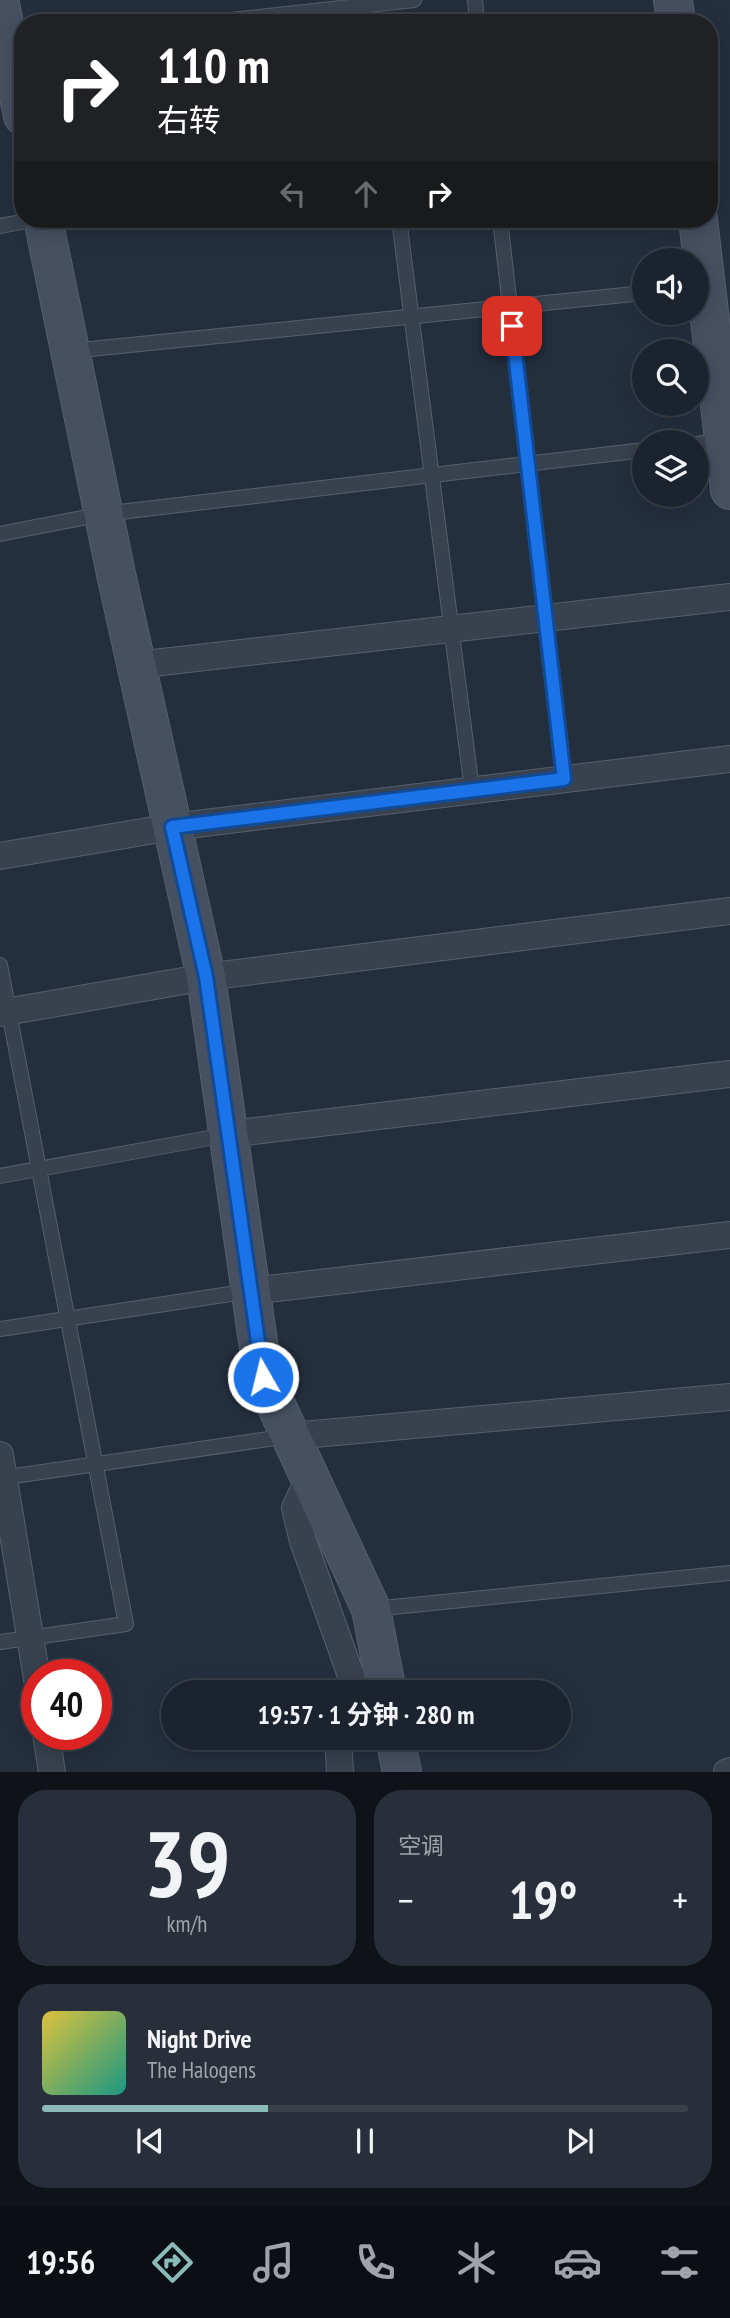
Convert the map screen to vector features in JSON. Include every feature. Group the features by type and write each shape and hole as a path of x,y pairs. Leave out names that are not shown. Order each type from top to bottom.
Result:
{"street":[{"path":"0,4 11,53"},
{"path":"43,228 103,514 206,977 263,1377 371,1609 385,1680"},
{"path":"699,228 702,248"},
{"path":"709,317 717,442 730,490"},
{"path":"136,665 730,597"},
{"path":"0,856 172,827 730,759"},
{"path":"4,1012 206,977 730,911"},
{"path":"229,1134 730,1074"},
{"path":"251,1291 730,1235"},
{"path":"291,1436 730,1397"},
{"path":"1,1470 34,1659"},
{"path":"310,1476 295,1508 303,1541 353,1680"},
{"path":"49,1750 52,1772"},
{"path":"339,1750 340,1772"},
{"path":"398,1750 402,1772"}],"lane":[{"path":"286,14 414,0"},
{"path":"400,228 472,790"},
{"path":"501,228 564,779"},
{"path":"70,351 632,294"},
{"path":"0,534 103,514 632,451"},
{"path":"0,965 4,1012 39,1169 126,1625 0,1642"},
{"path":"0,1176 229,1134"},
{"path":"0,1329 251,1291"},
{"path":"1,1470 95,1464 291,1436"},
{"path":"371,1609 730,1573"}],"route":[{"path":"263,1377 206,977 172,827 564,779 512,326"}]}
